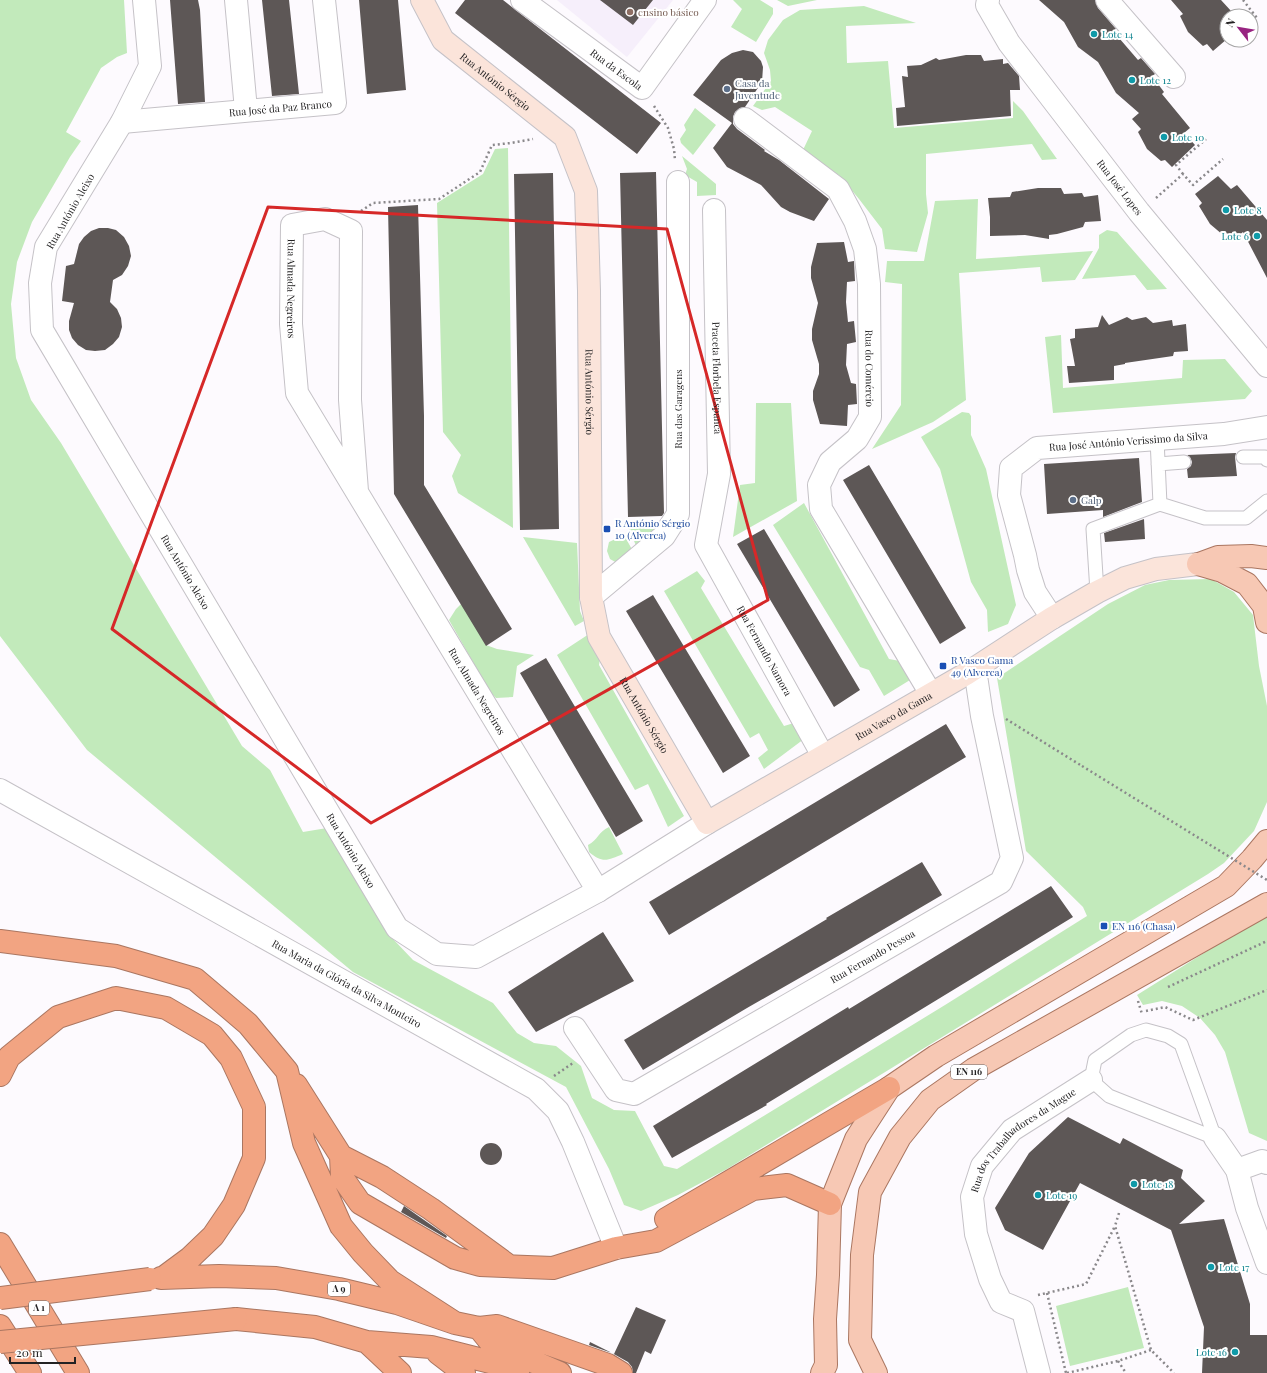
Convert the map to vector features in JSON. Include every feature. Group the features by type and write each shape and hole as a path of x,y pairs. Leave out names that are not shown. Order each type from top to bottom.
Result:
{"highway":[{"path":"0,941 116,956 195,979 248,1024 287,1071 342,1156 382,1177 413,1197 509,1266"},
{"path":"0,1075 9,1057 58,1017 116,998 166,1008 212,1035 231,1058 254,1107 254,1158 234,1205 214,1236 190,1258 157,1278"},
{"path":"287,1071 304,1143 341,1226 362,1253 390,1281 455,1323"},
{"path":"616,1248 889,1088"},
{"path":"342,1156 342,1177 360,1203 456,1258 480,1266 553,1268 616,1248 656,1241 753,1189 786,1185 830,1204"},
{"name":"A 1","path":"0,1244 78,1373"},
{"name":"A 9","path":"0,1298 157,1278 219,1276 276,1278 339,1289 397,1303 455,1323 479,1328 497,1326 608,1365 621,1373"},
{"path":"0,1342 236,1320 315,1327 367,1342 431,1348 498,1364 518,1373"},
{"path":"0,1326 30,1373"},
{"path":"479,1328 492,1344 560,1373"},
{"path":"367,1342 400,1373"},
{"path":"431,1348 464,1373"}],"main road":[{"name":"Rua António Sérgio","path":"422,0 443,40 565,137 586,191 589,291 591,597 599,637 707,823"},
{"path":"1198,564 1218,557 1251,556 1267,558"},
{"name":"Rua Vasco da Gama","path":"707,823 975,669 1052,618 1096,592 1125,578 1156,569 1198,564"},
{"path":"1198,564 1222,571 1247,584 1264,606 1267,622"},
{"path":"822,1373 826,1365 825,1319 830,1204 856,1140 889,1088 936,1056 1226,886 1267,841"},
{"name":"EN 116","path":"876,1373 860,1340 862,1255 870,1192 900,1137 930,1100 974,1068 1267,904"}],"street":[{"name":"Rua António Aleixo","path":"144,0 150,66 122,122 46,248 40,283 42,330 397,928 437,954 476,957 598,891"},
{"path":"236,0 246,110"},
{"name":"Rua José da Paz Branco","path":"122,122 335,103 324,0"},
{"name":"Rua da Escola","path":"522,0 642,88 705,0"},
{"name":"Rua José Lopes","path":"988,0 988,5 991,11 1014,50 1136,208 1267,366"},
{"path":"1106,0 1174,76"},
{"name":"Rua do Comércio","path":"745,119 838,189 855,221 865,249 869,284 870,417 857,439 830,462 819,485 821,508 931,694"},
{"name":"Rua das Garagens","path":"591,597 664,536 678,514 678,182"},
{"name":"Praceta Florbela Espanca","path":"706,545 720,474 714,210"},
{"name":"Rua Almada Negreiros","path":"357,491 350,400 351,231 325,219 292,225 291,324 297,393 598,891"},
{"name":"Rua José António Verissimo da Silva","path":"1052,618 1034,592 1009,495 1011,468 1037,448 1224,434 1267,427"},
{"name":"Rua Fernando Namora","path":"706,545 823,756"},
{"name":"Rua Fernando Pessoa","path":"575,1028 616,1090 634,1094 1001,882 1012,858 982,716 975,669"},
{"name":"Rua Maria da Glória da Silva Monteiro","path":"0,790 536,1089 558,1111 573,1142 616,1248"},
{"name":"Rua Vasco da Gama","path":"598,891 707,823"},
{"name":"Rua dos Trabalhadores da Mague","path":"1028,1304 1001,1302 990,1279 976,1234 972,1197 982,1166 1012,1130 1091,1080"},
{"path":"1215,1138 1237,1170 1247,1208 1267,1263"},
{"path":"1237,1170 1262,1161 1267,1163"},
{"path":"1028,1304 1039,1373"}],"lane":[{"path":"1157,439 1160,504"},
{"path":"1243,457 1265,457 1267,460"},
{"path":"1158,464 1184,462"},
{"path":"1096,592 1093,529 1160,504 1205,518 1246,518 1267,501"},
{"path":"1146,1030 1168,1036 1181,1044 1215,1138 1109,1096 1091,1080 1095,1060 1131,1035 1146,1030"}],"path":[{"path":"1243,0 1249,8"},
{"path":"642,88 668,128 674,149 678,182"},
{"path":"1206,139 1176,165 1183,174 1193,184 1223,159"},
{"path":"338,225 373,203 439,198 480,172 492,145 511,143"},
{"path":"1162,192 1183,174"},
{"path":"982,716 999,714 1267,880"},
{"path":"1167,988 1267,941"},
{"path":"1142,1012 1165,1007 1193,1020 1267,990"},
{"path":"1138,1001 1145,998"},
{"path":"536,1089 590,1052"},
{"path":"1028,1304 1047,1293 1086,1284 1120,1213"},
{"path":"1115,1226 1151,1350 1174,1373"},
{"path":"1047,1293 1066,1373 1118,1361 1151,1350"},
{"path":"1118,1361 1126,1373"}],"highlighted area":[{"path":"268,207 667,229 768,600 371,823 112,629"}],"shaded area":[{"path":"557,0 673,0 627,57"}],"green space":[{"path":"0,0 124,0 127,53 117,57 101,68 66,132 81,141 32,222 17,262 11,304 16,358 31,400 61,443 242,746 270,770 303,832 327,828 393,939 413,960 493,1003 517,1033 534,1043 556,1046 581,1066 592,1098 614,1110 635,1111 664,1166 677,1169 1087,916 1083,907 1026,851 997,678 1108,604 1145,585 1169,580 1211,579 1234,592 1253,615 1259,666 1267,706 1267,802 1254,831 1224,863 1208,874 727,1169 678,1195 641,1211 624,1205 609,1169 566,1087 353,972 87,750 0,636"},
{"path":"733,0 760,0 773,8 773,14 756,42 731,27 742,9"},
{"path":"777,0 817,0 788,6"},
{"path":"864,6 916,23 846,26 847,63 888,61 894,128 1013,118 1013,101 1023,111 1057,159 1042,160 1032,144 926,154 926,194 928,213 917,252 885,249 882,229 840,176 803,150 812,131 775,107 762,110 753,106 771,81 770,70 764,53 768,40 783,20 800,10"},
{"path":"695,108 716,125 693,155 681,143 680,139 686,130 684,125"},
{"path":"508,148 513,528 458,493 452,476 461,455 443,432 437,203 483,174 495,149"},
{"path":"682,156 716,184 716,195 697,196 697,182 685,175 687,169"},
{"path":"978,199 976,259 1093,251 1075,280 1042,282 1040,267 959,273 966,400 933,422 872,449 901,405 902,284 885,282 887,261 924,261 935,201"},
{"path":"1107,230 1117,232 1167,289 1147,290 1135,275 1082,279 1099,248 1099,235"},
{"path":"1061,335 1063,388 1182,378 1183,360 1225,359 1252,391 1245,399 1053,413 1045,337"},
{"path":"756,403 791,403 797,501 733,537 740,485 755,483"},
{"path":"962,412 969,413 971,416 971,435 986,469 1016,605 1008,624 988,632 987,610 971,582 940,469 921,437"},
{"path":"804,503 889,659 900,661 910,680 884,696 869,670 860,667 773,525"},
{"path":"662,521 663,525 637,548 629,529 649,527 650,522"},
{"path":"624,535 634,553 617,563 610,559 607,551 609,542"},
{"path":"523,537 577,543 580,611 584,621 575,626"},
{"path":"697,571 705,581 701,588 784,726 794,723 804,739 764,769 758,758 768,750 759,733 750,738 664,591"},
{"path":"462,603 486,645 497,649 534,655 517,666 513,697 496,698 490,692 449,620"},
{"path":"589,634 601,652 599,665 684,816 668,827 648,784 635,790 557,655"},
{"path":"609,827 623,854 606,860 598,858 589,852 588,845 594,841 602,831"},
{"path":"1267,915 1267,1141 1249,1133 1225,1052 1215,1035 1200,1018 1182,1006 1162,1001 1143,1005 1137,995 1263,916"},
{"path":"1128,1287 1144,1348 1070,1366 1056,1306"}],"building":[{"path":"170,0 198,0 200,10 205,102 178,104"},
{"path":"262,0 289,0 299,94 272,96"},
{"path":"359,0 398,0 406,90 367,94"},
{"path":"465,0 503,0 661,123 637,154 455,13"},
{"name":"ensino básico","path":"600,0 653,0 633,25"},
{"path":"1039,0 1095,0 1098,8 1116,29 1113,31 1138,60 1141,58 1155,74 1152,76 1164,92 1162,94 1190,128 1184,133 1195,145 1172,167 1165,160 1161,161 1147,149 1138,132 1141,129 1132,119 1139,113 1116,93 1098,62 1078,47 1064,22"},
{"path":"1171,0 1221,0 1228,8 1219,8 1219,46 1213,51 1207,44 1203,46 1188,32 1180,16 1183,14"},
{"path":"743,50 753,52 761,61 763,67 762,82 745,107 740,108 735,112 733,124 737,129 765,150 764,151 779,160 829,199 814,221 781,207 761,185 727,167 713,148 732,123 693,95 721,60 732,53"},
{"path":"966,55 981,55 984,61 1003,59 1003,64 1008,63 1019,76 1020,90 1010,90 1011,116 897,126 896,108 905,107 902,76 908,77 907,66 921,65 936,58 939,60"},
{"path":"656,172 664,513 662,516 628,517 620,173"},
{"path":"553,173 559,529 520,530 514,174"},
{"name":"Lote 8","path":"1218,176 1231,189 1237,185 1267,220 1267,278 1243,232 1233,240 1227,233 1223,235 1210,224 1199,206 1202,203 1195,194"},
{"path":"1038,188 1061,188 1064,194 1082,193 1084,197 1098,195 1101,221 1085,222 1083,227 1049,235 1049,239 1025,235 990,236 988,198 1010,197 1012,192"},
{"path":"418,205 424,416 424,485 512,629 486,646 394,494 388,207"},
{"path":"99,228 116,230 124,237 129,246 131,256 128,266 122,275 113,280 110,302 117,309 121,318 122,327 119,337 105,350 95,351 86,350 78,345 72,338 69,330 69,321 74,303 62,301 66,266 74,264 79,244 84,237 91,231"},
{"path":"844,242 848,262 854,261 855,281 847,282 846,302 848,322 854,321 856,342 847,344 846,365 851,383 856,384 857,404 848,405 847,426 820,424 813,400 813,391 819,374 819,364 812,340 812,329 818,303 811,278 811,267 817,243"},
{"path":"1102,315 1109,325 1127,317 1132,320 1146,317 1153,323 1172,320 1173,326 1186,324 1188,351 1174,352 1173,356 1114,366 1114,380 1069,383 1067,366 1075,366 1070,339 1075,338 1075,329 1098,327"},
{"path":"1236,453 1237,476 1188,478 1187,469 1191,466 1192,462 1190,457 1187,455"},
{"path":"1139,458 1142,502 1103,517 1103,510 1047,514 1044,464"},
{"path":"869,465 966,628 940,644 843,480"},
{"path":"1144,519 1145,539 1105,542 1104,533"},
{"path":"764,529 860,690 834,707 737,544"},
{"path":"653,595 750,756 723,773 626,611"},
{"path":"546,658 643,821 616,837 520,673"},
{"path":"946,724 966,757 669,935 649,902"},
{"path":"922,862 942,895 643,1070 624,1040"},
{"path":"1051,886 1073,917 766,1104 767,1105 672,1158 653,1126 848,1007 849,1009"},
{"path":"603,932 634,981 536,1032 508,992"},
{"path":"1068,1117 1120,1144 1123,1138 1183,1170 1181,1178 1205,1201 1179,1224 1224,1219 1250,1304 1250,1335 1267,1335 1267,1373 1202,1373 1204,1327 1171,1230 1080,1183 1043,1250 1005,1230 995,1208 1029,1153"},
{"path":"491,1143 499,1146 502,1154 499,1162 491,1165 483,1162 480,1154 483,1146"},
{"path":"404,1206 447,1236 446,1238 401,1212"},
{"path":"636,1307 666,1320 651,1354 645,1351 636,1373 633,1373 632,1367 628,1362 612,1353 614,1354"},
{"path":"590,1342 612,1353 589,1345"}],"place":[{"name":"ensino básico","path":"630,12"},
{"name":"Lote 14","path":"1094,34"},
{"name":"Lote 12","path":"1132,80"},
{"name":"Casa da Juventude","path":"727,89"},
{"name":"Lote 10","path":"1164,137"},
{"name":"Lote 8","path":"1226,210"},
{"name":"Lote 6","path":"1257,236"},
{"name":"Galp","path":"1073,500"},
{"name":"R António Sérgio 10 (Alverca)","path":"607,529"},
{"name":"R Vasco Gama 49 (Alverca)","path":"943,666"},
{"name":"EN 116 (Chasa)","path":"1104,926"},
{"name":"Lote 18","path":"1134,1184"},
{"name":"Lote 19","path":"1038,1195"},
{"name":"Lote 17","path":"1211,1267"},
{"name":"Lote 16","path":"1235,1352"}]}
